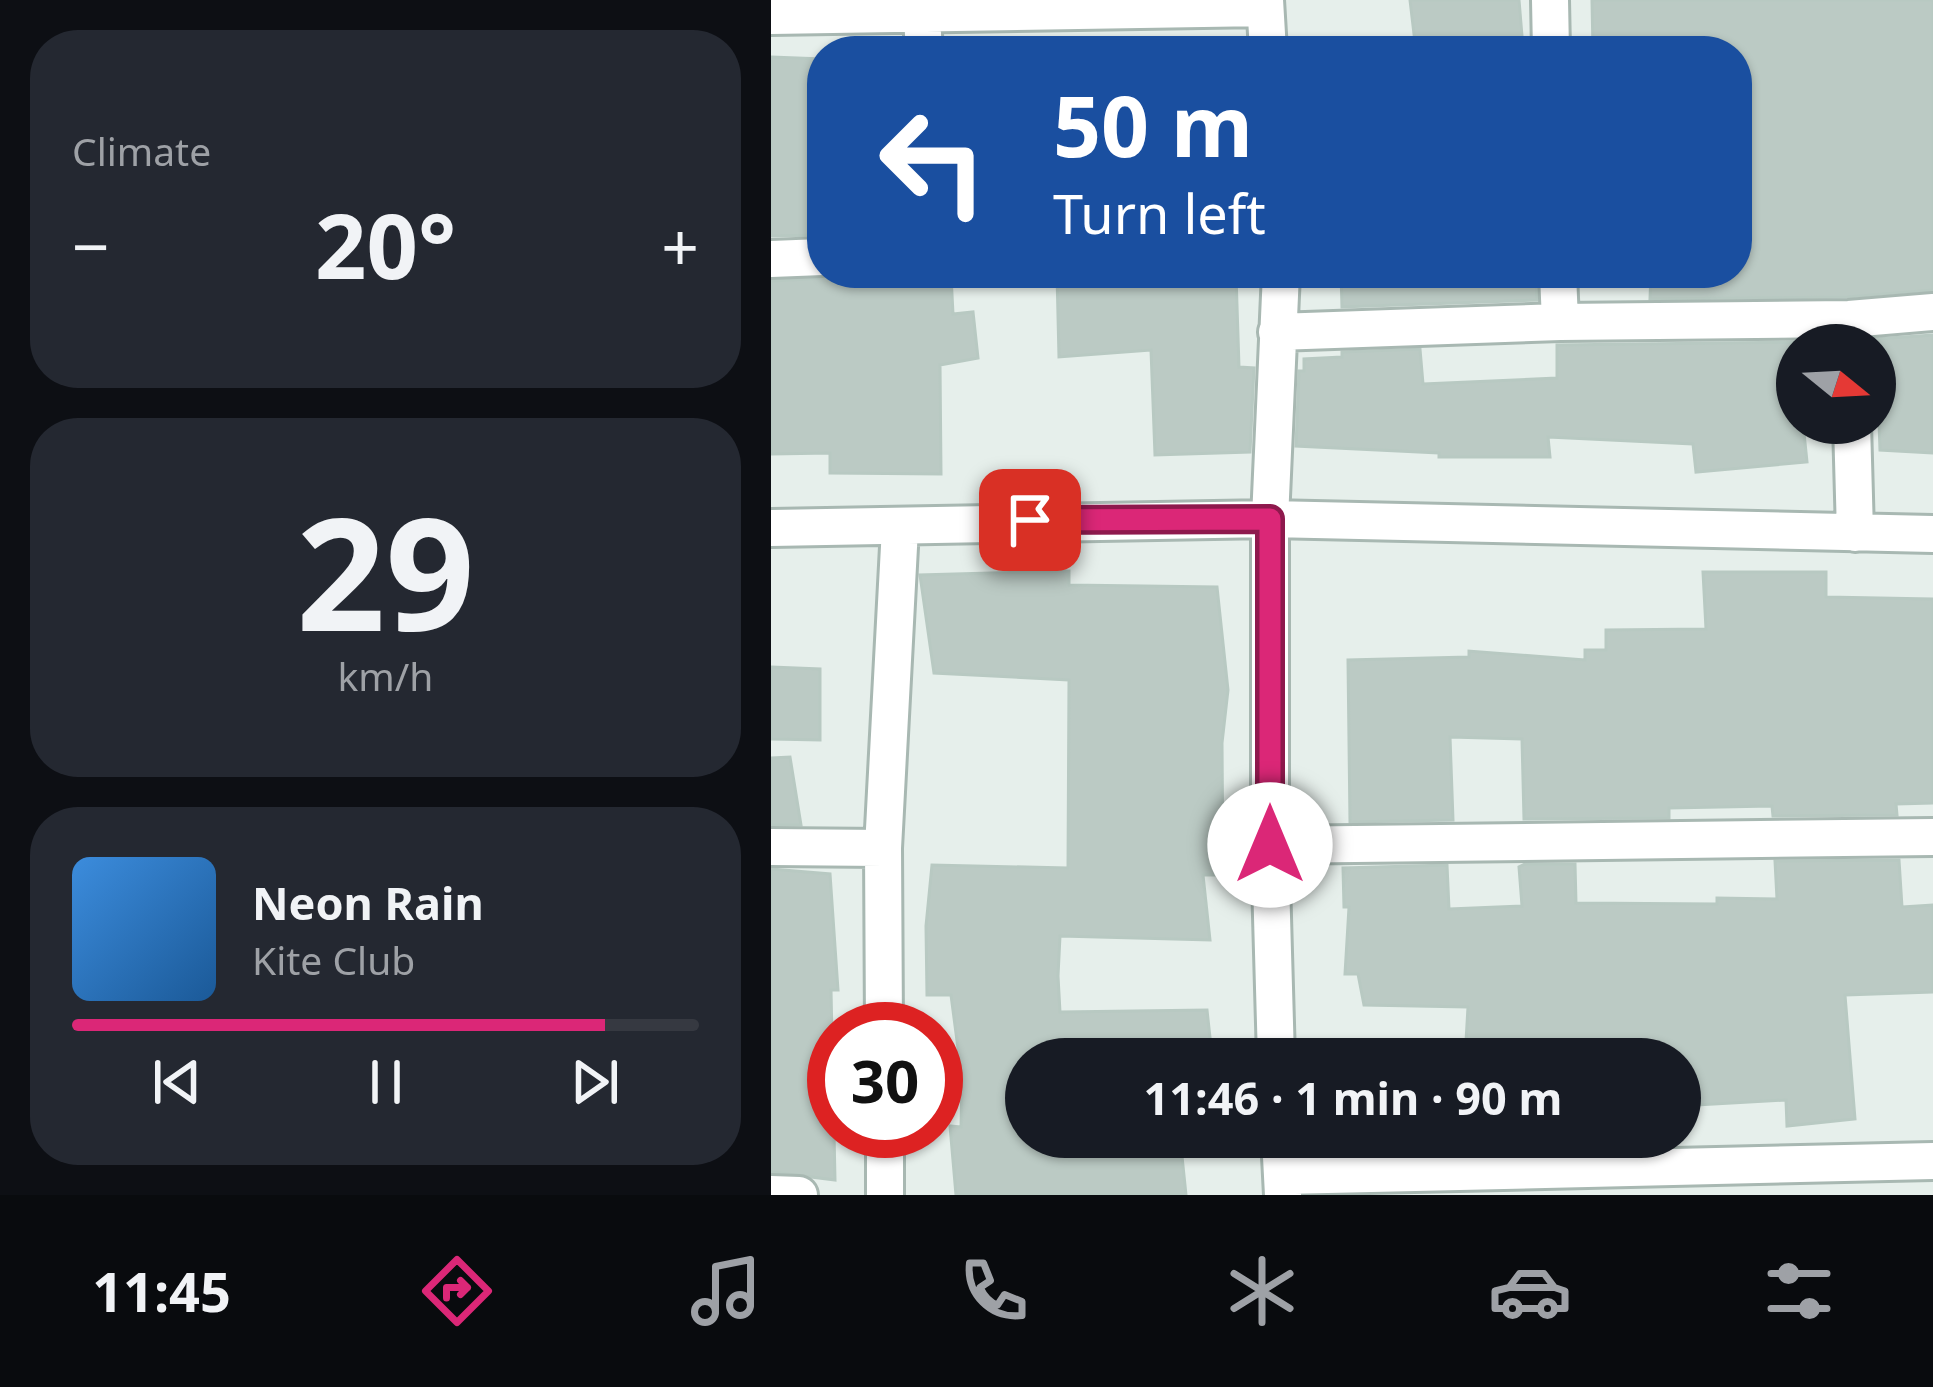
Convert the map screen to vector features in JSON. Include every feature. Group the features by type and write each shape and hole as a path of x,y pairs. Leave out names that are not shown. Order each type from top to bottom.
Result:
{"street":[{"path":"1550,0 1551,36"},
{"path":"771,16 921,6 1265,4 1267,36"},
{"path":"921,6 923,36"},
{"path":"771,259 807,257"},
{"path":"1275,1038 1270,519 1280,288"},
{"path":"1559,288 1560,322"},
{"path":"1883,324 1933,312"},
{"path":"1277,332 1560,322 1776,329"},
{"path":"1853,444 1855,533"},
{"path":"771,528 1270,519 1933,534"},
{"path":"884,1002 883,848 900,528"},
{"path":"1270,845 1933,837"},
{"path":"771,847 883,848"},
{"path":"885,1158 885,1195"},
{"path":"1283,1185 1933,1161"},
{"path":"771,1194 799,1195"}],"building":[{"path":"1410,0 1519,0 1522,36 1414,36"},
{"path":"1592,0 1933,0 1933,290 1848,297 1650,299 1650,288 1752,288 1752,36 1593,36"},
{"path":"771,57 807,58 807,235 771,236"},
{"path":"807,279 807,288 952,288 953,314 973,312 978,358 940,365 941,474 830,473 830,453 771,454 771,281"},
{"path":"1057,288 1236,288 1239,367 1254,368 1250,452 1155,455 1151,350 1059,357"},
{"path":"1341,288 1537,288 1537,300 1342,307"},
{"path":"1933,335 1933,453 1880,450 1880,444 1896,444 1896,338"},
{"path":"1776,342 1776,444 1805,444 1807,462 1696,472 1693,444 1548,437 1550,457 1439,457 1439,453 1296,446 1299,371 1304,371 1304,359 1342,357 1342,352 1420,349 1423,384 1557,378 1557,345"},
{"path":"1069,571 1069,585 1217,587 1228,690 1222,743 1223,875 1203,875 1210,940 1060,936 1058,976 1060,1012 1207,1010 1210,1038 1005,1038 1005,1158 1182,1158 1186,1195 956,1195 953,1158 963,1158 963,1002 952,1002 951,995 927,995 926,926 932,865 1068,868 1069,680 934,673 920,575"},
{"path":"1703,572 1826,572 1826,597 1933,599 1933,803 1896,804 1897,815 1773,816 1772,806 1669,808 1669,818 1524,819 1522,739 1450,737 1453,820 1350,822 1348,660 1469,657 1469,651 1585,660 1585,650 1606,650 1606,630 1706,629"},
{"path":"771,667 820,669 820,740 771,739"},
{"path":"790,757 801,825 771,825 771,758"},
{"path":"1899,860 1902,907 1933,905 1933,992 1845,995 1855,1119 1787,1126 1786,1100 1701,1105 1701,1038 1466,1038 1468,1007 1364,1005 1358,974 1345,974 1349,907 1344,907 1343,868 1447,865 1449,909 1522,906 1519,867 1525,864 1575,864 1576,903 1717,904 1717,898 1777,899 1775,861"},
{"path":"771,869 830,874 838,990 831,990 831,1002 807,1002 807,1158 835,1158 835,1180 771,1172"}],"route":[{"path":"1030,520 1270,519 1270,845"}]}
